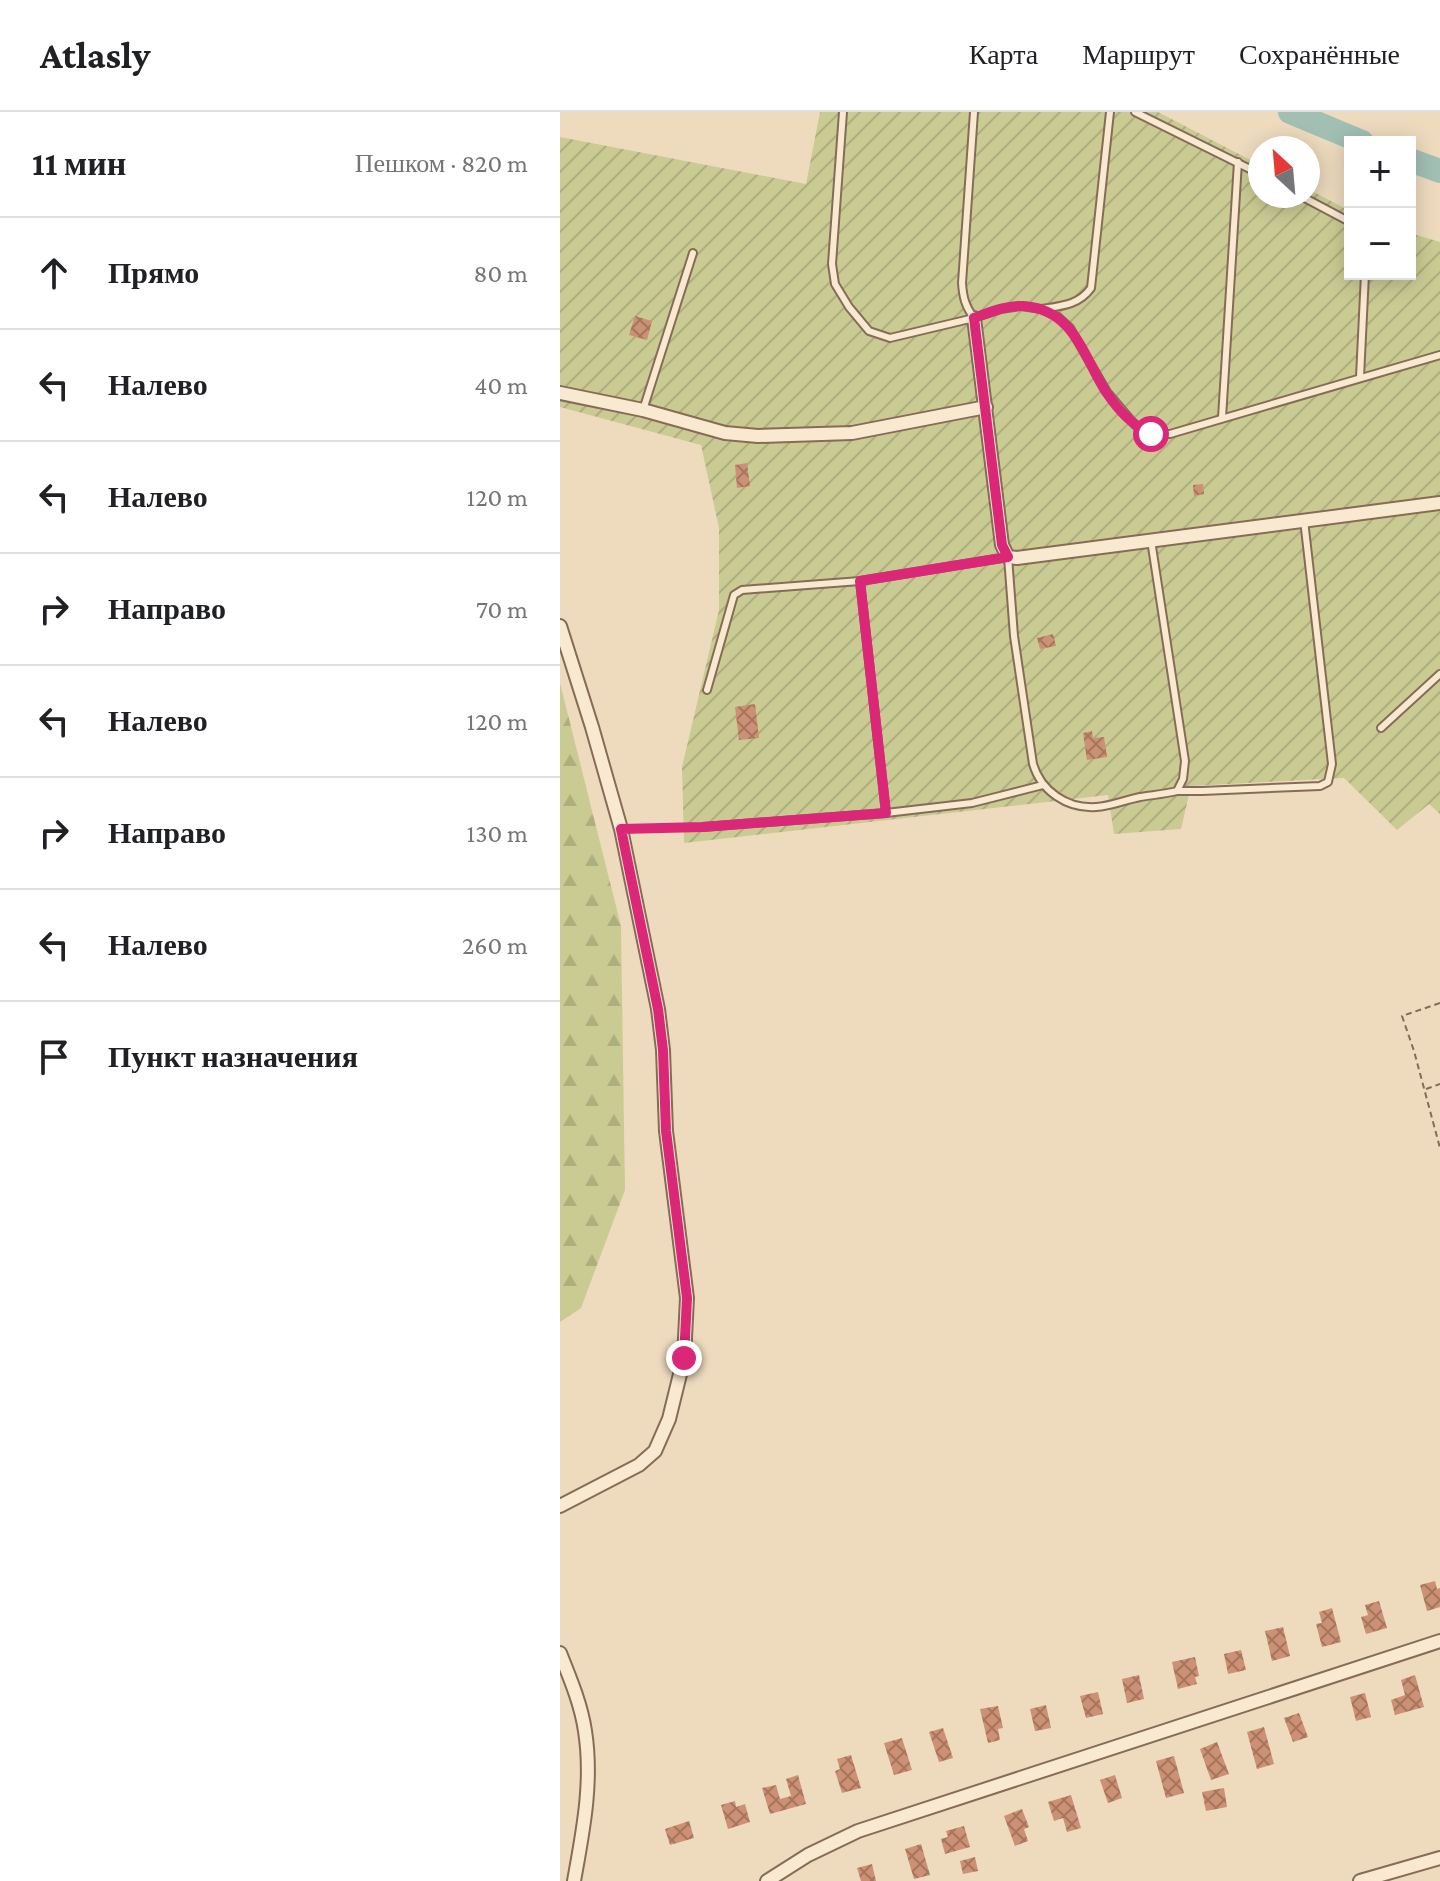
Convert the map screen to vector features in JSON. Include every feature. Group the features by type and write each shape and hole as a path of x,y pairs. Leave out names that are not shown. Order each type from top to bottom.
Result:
{"street":[{"path":"974,318 1002,545 1008,557 1440,503"},
{"path":"560,393 643,410 725,433 758,436 852,433 986,407"},
{"path":"560,626 621,829 658,1009 666,1131 687,1298 684,1358 669,1419 655,1451 639,1465 560,1506"},
{"path":"767,1881 808,1855 858,1831 1440,1641"},
{"path":"560,1653 575,1690 585,1730 589,1777 574,1881"},
{"path":"1360,1881 1440,1858"}],"lane":[{"path":"843,112 832,264 835,284 869,331 890,338 1001,309 1021,306 1041,309 1058,317 1070,328 1107,392 1135,425 1151,434 1170,434 1440,355"},
{"path":"974,112 962,283 967,309 974,318"},
{"path":"1041,309 1070,304 1084,297 1091,288 1110,112"},
{"path":"1135,112 1248,167"},
{"path":"1222,418 1238,162"},
{"path":"1320,206 1344,219"},
{"path":"643,410 693,253"},
{"path":"1360,377 1365,280"},
{"path":"707,690 734,595 742,590 860,581 1008,557 1014,636 1031,750 1037,776 1055,795 1076,806 1096,807 1177,791 1320,786 1328,782 1332,764 1304,520"},
{"path":"1151,540 1185,761 1183,779 1177,791"},
{"path":"860,581 886,813"},
{"path":"1381,728 1440,674"},
{"path":"703,827 972,803 1043,785"}],"path":[{"path":"621,829 703,827"},
{"path":"1440,1003 1402,1016 1440,1148"},
{"path":"1424,1089 1440,1084"}],"green space":[{"path":"820,112 1158,112 1248,159 1248,208 1320,208 1320,195 1344,208 1344,280 1416,280 1416,235 1440,242 1440,814 1429,804 1397,830 1344,778 1191,786 1181,829 1114,834 1108,795 684,843 682,767 719,610 719,528 701,445 560,407 560,137 806,184"},
{"path":"560,683 621,926 625,1190 581,1308 560,1322"}],"building":[{"path":"635,316 652,321 647,340 629,335"},
{"path":"747,463 750,486 737,488 735,465"},
{"path":"1203,484 1204,494 1194,496 1193,485"},
{"path":"1053,634 1056,646 1040,649 1037,638"},
{"path":"755,704 759,738 739,740 735,707"},
{"path":"1092,731 1093,738 1104,737 1107,757 1087,760 1083,733"},
{"path":"1435,1581 1437,1589 1440,1588 1440,1607 1427,1611 1420,1585"},
{"path":"1379,1601 1387,1628 1366,1634 1361,1617 1368,1615 1365,1605"},
{"path":"1332,1608 1341,1642 1322,1647 1316,1624 1322,1623 1319,1612"},
{"path":"1283,1627 1290,1656 1272,1661 1265,1631"},
{"path":"1241,1650 1246,1670 1228,1674 1224,1654"},
{"path":"1195,1657 1199,1676 1195,1677 1197,1684 1178,1689 1172,1662"},
{"path":"1139,1675 1144,1699 1127,1703 1122,1679"},
{"path":"1415,1675 1424,1707 1395,1715 1391,1700 1405,1695 1401,1680"},
{"path":"1098,1692 1103,1714 1086,1718 1080,1696"},
{"path":"1365,1693 1371,1717 1356,1721 1350,1697"},
{"path":"1046,1705 1051,1728 1035,1731 1030,1709"},
{"path":"998,1706 1003,1728 998,1729 1000,1740 988,1743 980,1709"},
{"path":"1299,1713 1308,1737 1293,1742 1284,1718"},
{"path":"1264,1727 1274,1764 1257,1769 1247,1732"},
{"path":"943,1728 953,1758 939,1762 929,1732"},
{"path":"902,1738 912,1770 894,1775 884,1743"},
{"path":"1217,1742 1229,1774 1211,1780 1200,1749"},
{"path":"851,1755 861,1788 842,1793 835,1771 840,1769 837,1759"},
{"path":"1174,1756 1184,1793 1166,1798 1156,1761"},
{"path":"798,1775 806,1804 770,1814 762,1788 776,1785 780,1799 791,1796 786,1779"},
{"path":"1115,1775 1122,1798 1108,1803 1100,1780"},
{"path":"1224,1788 1227,1807 1206,1811 1202,1792"},
{"path":"1071,1795 1081,1828 1067,1832 1063,1818 1054,1821 1048,1802"},
{"path":"735,1801 736,1807 745,1804 750,1822 728,1829 721,1805"},
{"path":"1022,1809 1029,1827 1024,1829 1028,1841 1015,1846 1004,1816"},
{"path":"689,1821 694,1838 670,1845 665,1829"},
{"path":"964,1826 970,1847 945,1854 941,1839 948,1837 946,1831"},
{"path":"921,1844 930,1875 914,1879 905,1849"},
{"path":"975,1857 978,1871 963,1874 960,1861"},
{"path":"872,1864 876,1881 861,1881 857,1868"}],"waterway":[{"path":"1290,112 1348,136"},
{"path":"1416,162 1440,171"}],"route":[{"path":"684,1358 687,1298 666,1131 663,1050 658,1009 621,829 703,827 886,813 860,581 1008,557 1002,545 974,318 1021,306 1041,309 1058,317 1082,346 1107,392 1135,425 1151,434"}]}
